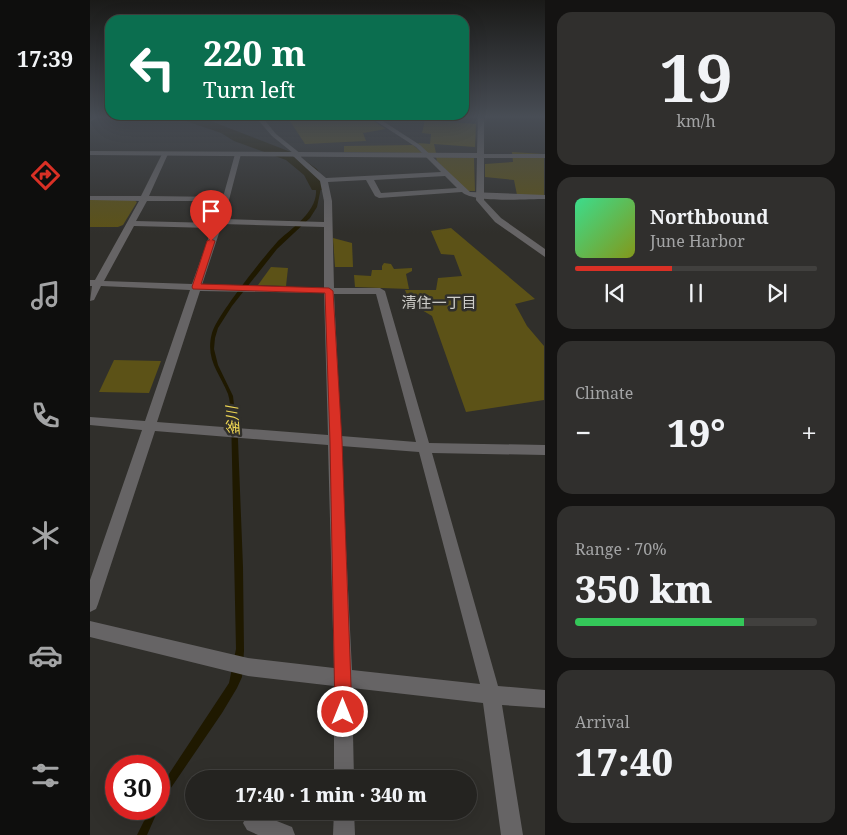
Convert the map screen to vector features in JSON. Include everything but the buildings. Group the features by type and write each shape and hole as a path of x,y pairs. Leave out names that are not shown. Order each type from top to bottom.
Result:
{"street":[{"path":"90,298 94,283 131,223 165,155"},
{"path":"90,604 216,223 226,199 238,155"},
{"path":"297,155 544,156"},
{"path":"297,155 324,180 328,201 329,291 336,441 343,678 344,770"},
{"path":"428,156 462,190"},
{"path":"480,156 480,196 482,204 498,220 544,254"},
{"path":"324,180 447,174"},
{"path":"370,178 379,196 462,190 480,196 544,197"},
{"path":"90,198 226,199"},
{"path":"131,223 329,225"},
{"path":"94,283 258,290 380,292 425,448 492,695 512,835"},
{"path":"90,421 425,448 544,450"},
{"path":"90,629 248,667 492,695 544,699"},
{"path":"344,820 344,835"},
{"path":"254,823 284,835"}],"shaded area":[{"path":"512,155 544,155 544,195 517,195 514,180 485,177 485,164 513,162"},
{"path":"436,157 474,158 475,191 467,191 437,161"},
{"path":"90,200 134,200 137,202 123,225 118,227 90,227"},
{"path":"451,228 535,299 515,304 527,326 544,346 544,400 466,412 432,316 410,303 405,290 436,290 438,278 462,276 454,255 441,254 431,231"},
{"path":"333,238 352,243 353,267 335,267"},
{"path":"384,263 391,264 394,269 412,268 412,271 406,274 409,289 355,287 354,275 371,276 372,270 382,270"},
{"path":"271,267 288,268 286,286 258,285"},
{"path":"114,360 161,361 149,393 99,392"}],"water":[{"path":"289,158 296,158 314,174 321,188 317,207 310,218 277,249 232,306 218,328 215,338 214,349 218,365 233,396 238,440 243,567 244,651 242,677 222,713 170,789 170,772 229,683 236,649 230,401 214,365 210,342 216,324 253,271 279,240 302,220 312,207 315,200 316,187 311,177"},
{"path":"144,820 153,820 147,835 137,835"}],"waterway":[{"name":"釜川","path":"285,155 311,172 318,186"}],"district":[{"name":"清住一丁目","path":"439,303"}],"route":[{"path":"211,241 196,287 329,291 336,441 343,712"}]}
